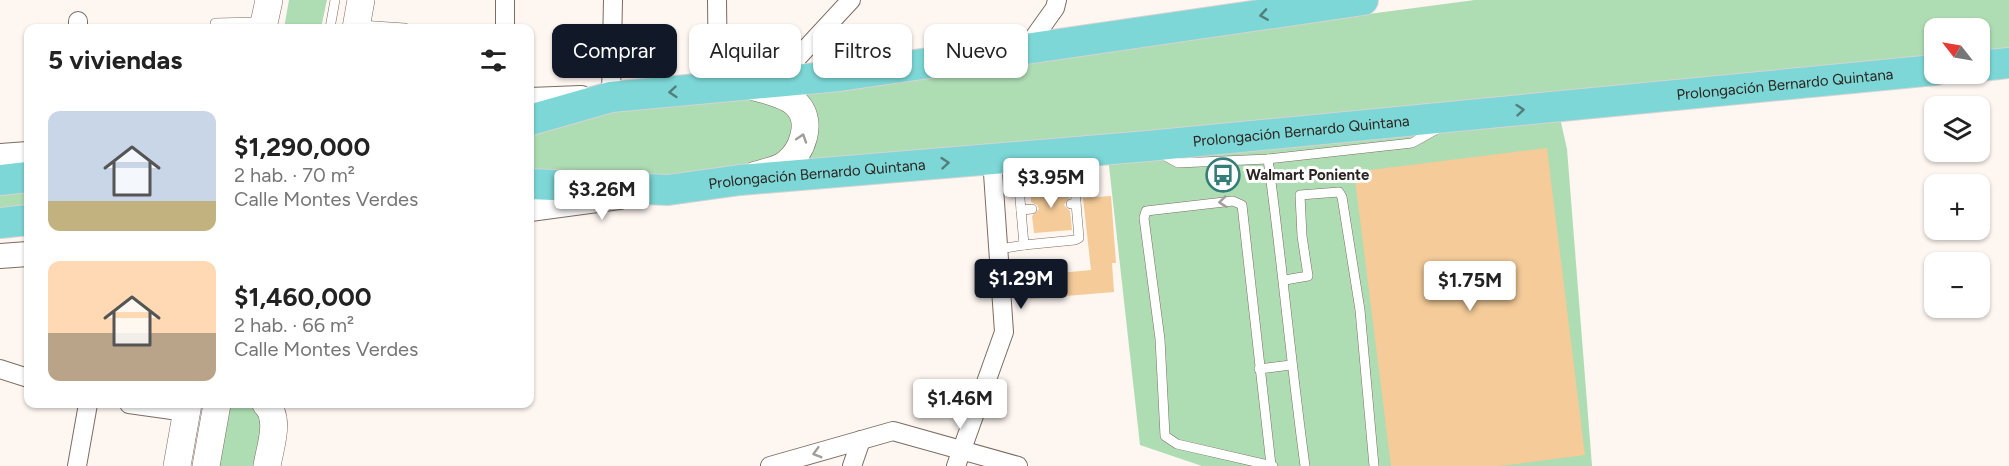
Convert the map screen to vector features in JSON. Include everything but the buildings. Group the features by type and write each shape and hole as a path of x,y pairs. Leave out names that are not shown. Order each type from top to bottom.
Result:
{"main road":[{"path":"1028,50 1363,0"},
{"path":"534,119 611,97 763,84 924,63"},
{"path":"1990,65 2009,63"},
{"name":"Prolongación Bernardo Quintana","path":"534,184 668,190 740,180 1079,164 1148,146 1924,71"},
{"path":"740,180 787,163 797,152 806,126 801,111 792,100 763,84"},
{"path":"0,180 24,177"},
{"path":"0,223 24,220"},
{"path":"177,466 187,408"},
{"path":"206,466 220,408"},
{"path":"267,466 273,426 273,416 268,408"},
{"path":"279,466 289,408"}],"street":[{"path":"505,0 505,24"},
{"path":"534,100 611,97 613,0"},
{"path":"717,0 718,88"},
{"path":"763,84 851,0"},
{"path":"1028,46 1055,8 1057,0"},
{"path":"0,156 24,154"},
{"path":"959,458 1004,332 999,249 1006,166"},
{"name":"Prolongación Bernardo Quintana","path":"534,208 668,190"},
{"path":"0,256 24,254"},
{"path":"4,371 24,368"},
{"path":"4,371 24,377"},
{"path":"77,466 87,408"},
{"path":"770,466 893,431 959,458 1018,466"},
{"path":"852,466 861,440"}],"lane":[{"path":"335,0 351,20 378,24"},
{"path":"215,23 265,17"},
{"path":"1148,146 1178,163 1268,159 1412,143 1462,116"},
{"path":"1268,159 1285,280 1291,365 1305,466"},
{"path":"999,249 1079,238 1073,204 1079,164"},
{"path":"1006,166 1021,210 1024,245"},
{"path":"1285,280 1308,276 1302,236 1300,195 1339,192 1342,197 1360,310 1374,466"},
{"path":"1239,202 1242,206 1258,369 1272,466 1177,444 1165,436 1164,379 1150,257 1143,218 1145,212 1239,202"},
{"path":"1021,210 1032,209"},
{"path":"1258,369 1291,365"}],"green space":[{"path":"289,0 327,0 322,24 285,24"},
{"path":"1475,0 2009,0 2009,54 1990,56 1990,18 1924,18 1924,63 1556,100 1567,149 1592,466 1202,466 1140,445 1106,139 534,215 534,96 813,78 912,78 912,71 924,71 924,78 1028,78 1028,59"},
{"path":"24,186 24,216 0,219 0,189"},
{"path":"230,408 276,408 263,466 219,466"}],"place":[{"name":"Walmart Poniente","path":"1223,175"}]}
